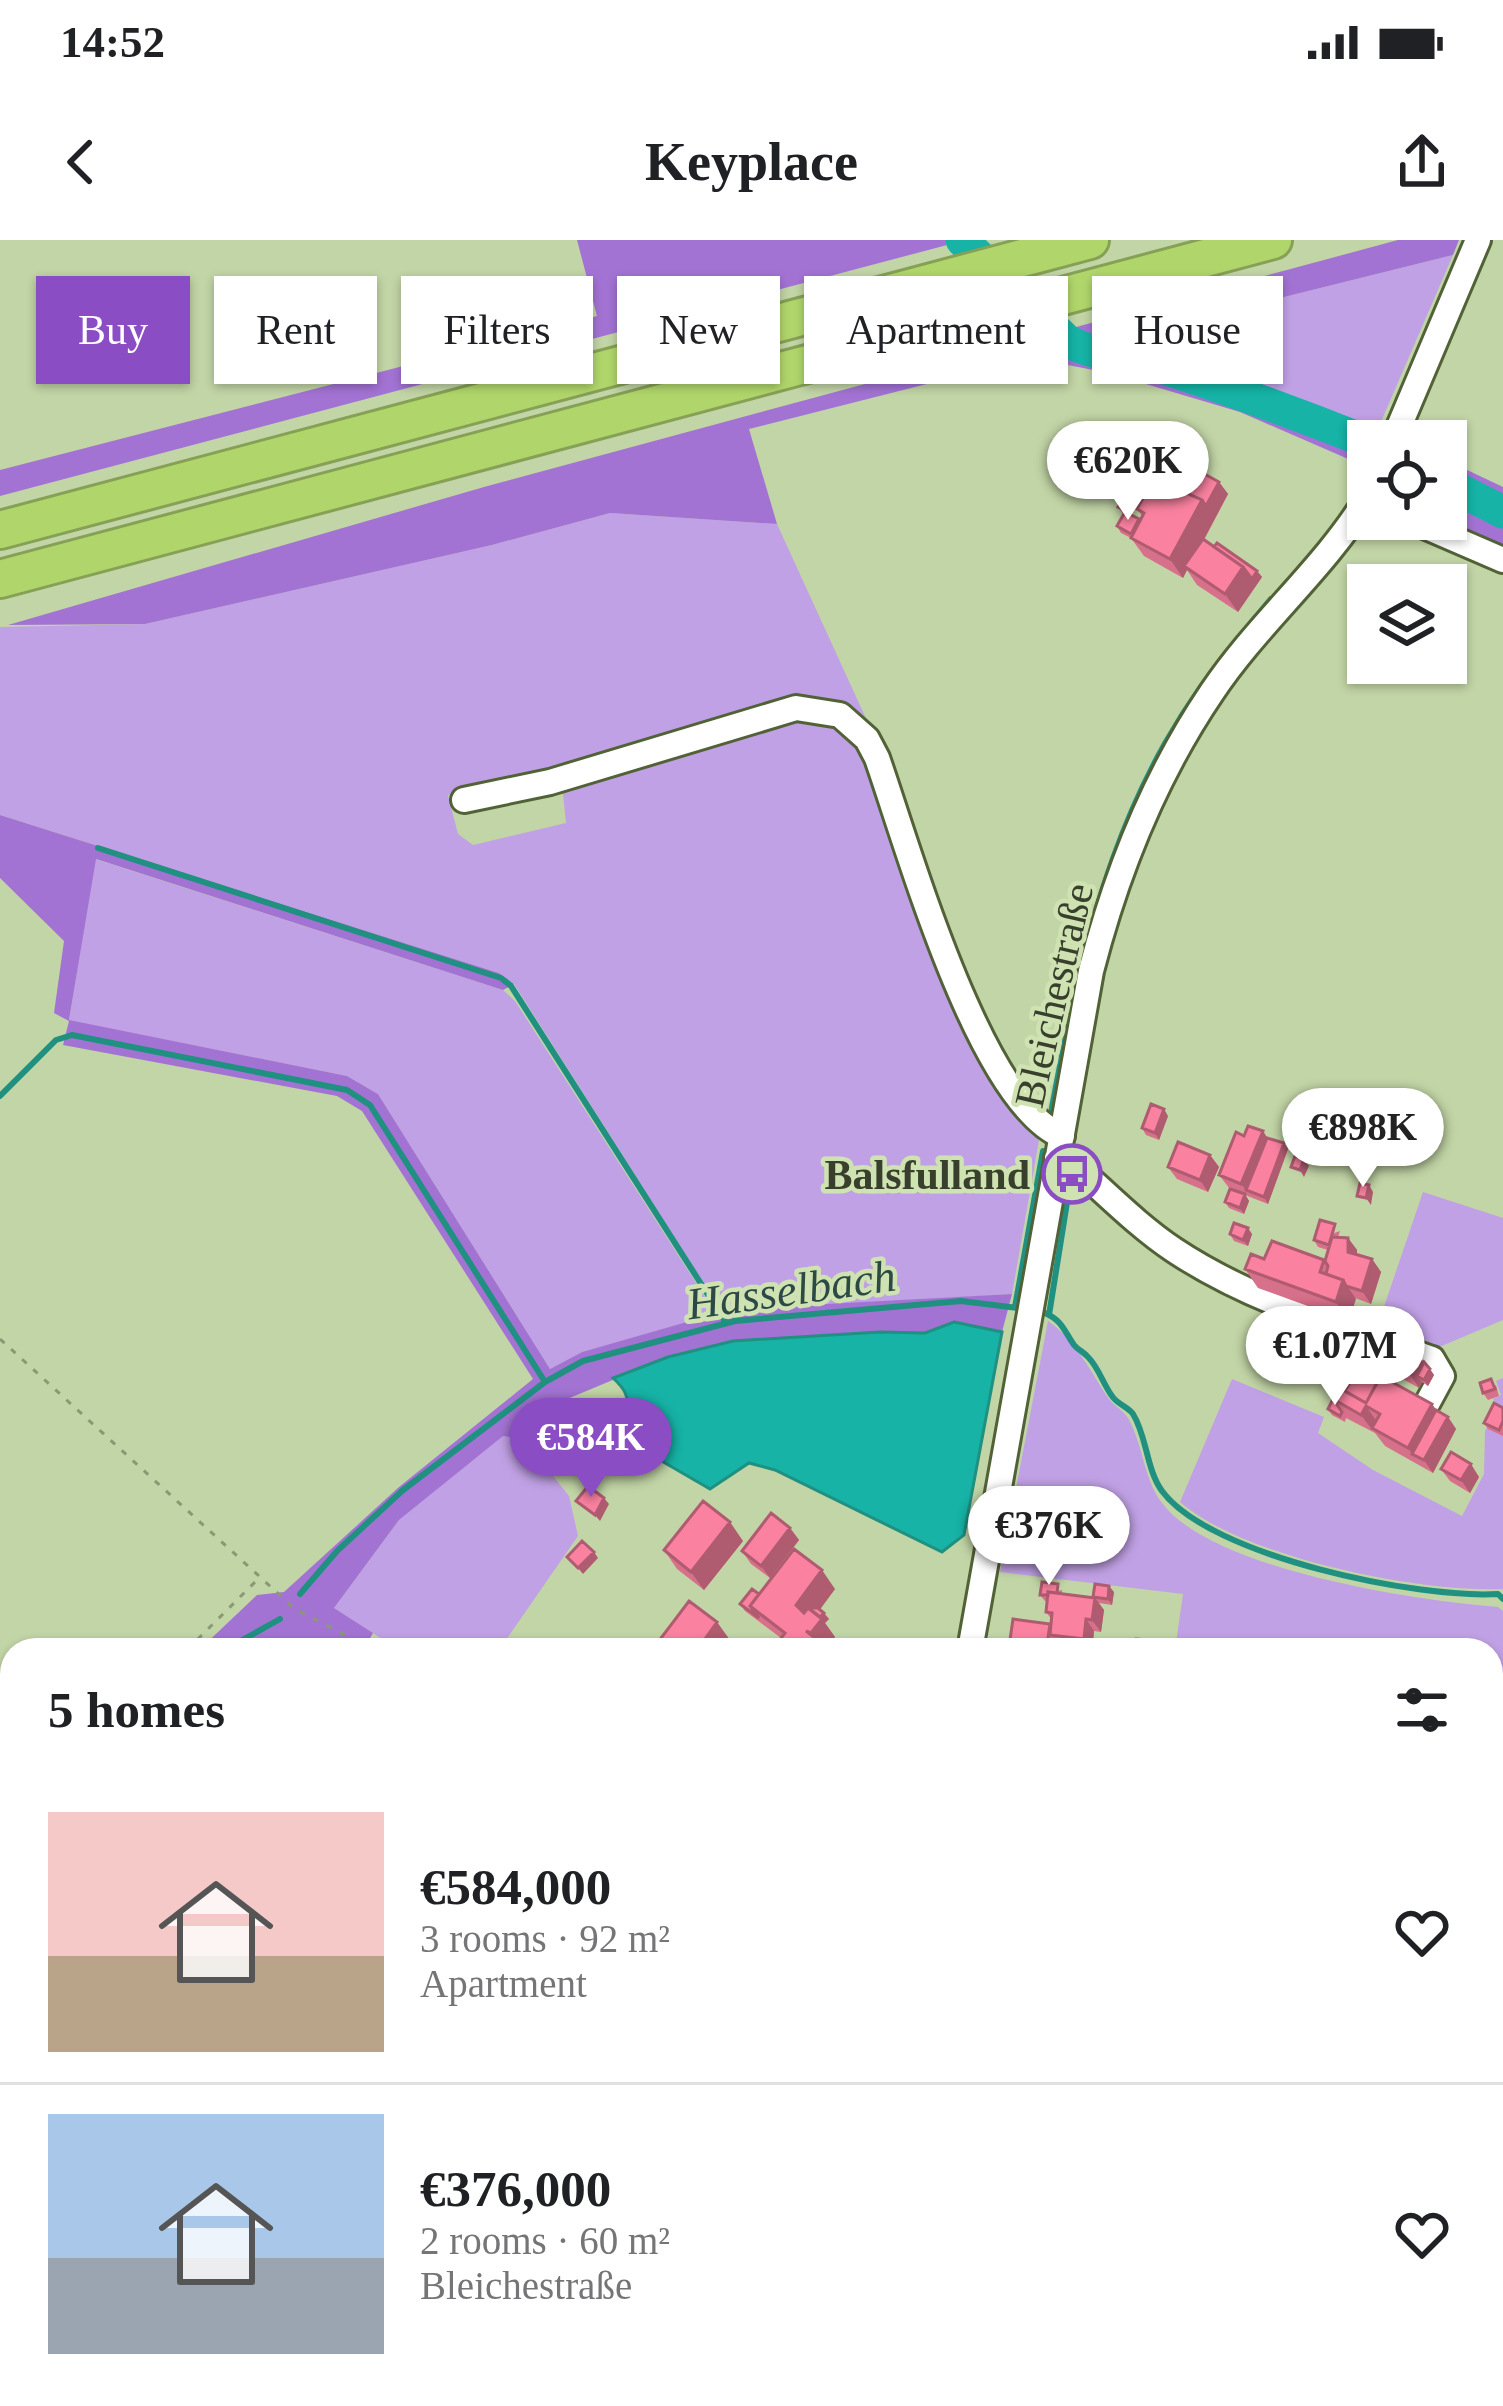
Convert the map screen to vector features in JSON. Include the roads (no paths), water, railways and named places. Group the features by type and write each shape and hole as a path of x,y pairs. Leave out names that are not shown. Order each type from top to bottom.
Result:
{"highway":[{"path":"0,530 1090,240"},
{"path":"0,579 1273,240"}],"street":[{"path":"1402,420 1478,240"},
{"path":"1488,240 1503,245"},
{"name":"Bleichestraße","path":"972,1638 1104,919 1147,811 1212,692 1347,528"},
{"path":"1457,540 1503,560"},
{"path":"464,800 550,782 796,708 840,715 867,739 878,758 963,1006 1005,1079 1073,1165 1168,1246 1204,1269 1264,1298 1432,1360 1442,1376 1428,1402"}],"water":[{"path":"954,1322 1002,1332 964,1535 942,1552 775,1470 749,1463 710,1489 622,1438 566,1413 568,1405 617,1419 626,1413 627,1402 613,1378 668,1357 733,1341 925,1333"}],"waterway":[{"path":"962,240 1075,345 1174,371 1347,434"},
{"path":"1467,494 1503,512"},
{"path":"1251,623 1271,599"},
{"path":"1051,1113 1094,919 1136,801 1200,688 1243,633"},
{"path":"98,848 501,978 511,986 726,1323"},
{"path":"0,1096 56,1040 72,1035 347,1090 370,1105 545,1382"},
{"path":"1015,1307 1043,1151"},
{"path":"1049,1315 1069,1190"},
{"name":"Hasselbach","path":"300,1594 337,1551 403,1490 545,1382 583,1361 735,1321 961,1301 1018,1308"},
{"name":"Hasselbach","path":"1045,1313 1092,1361 1114,1399 1133,1414 1157,1482 1187,1515 1224,1536 1319,1569 1419,1589 1498,1594 1503,1599"},
{"name":"Hasselbach","path":"246,1638 280,1619"}],"place":[{"name":"Balsfulland","path":"1072,1174"}]}
